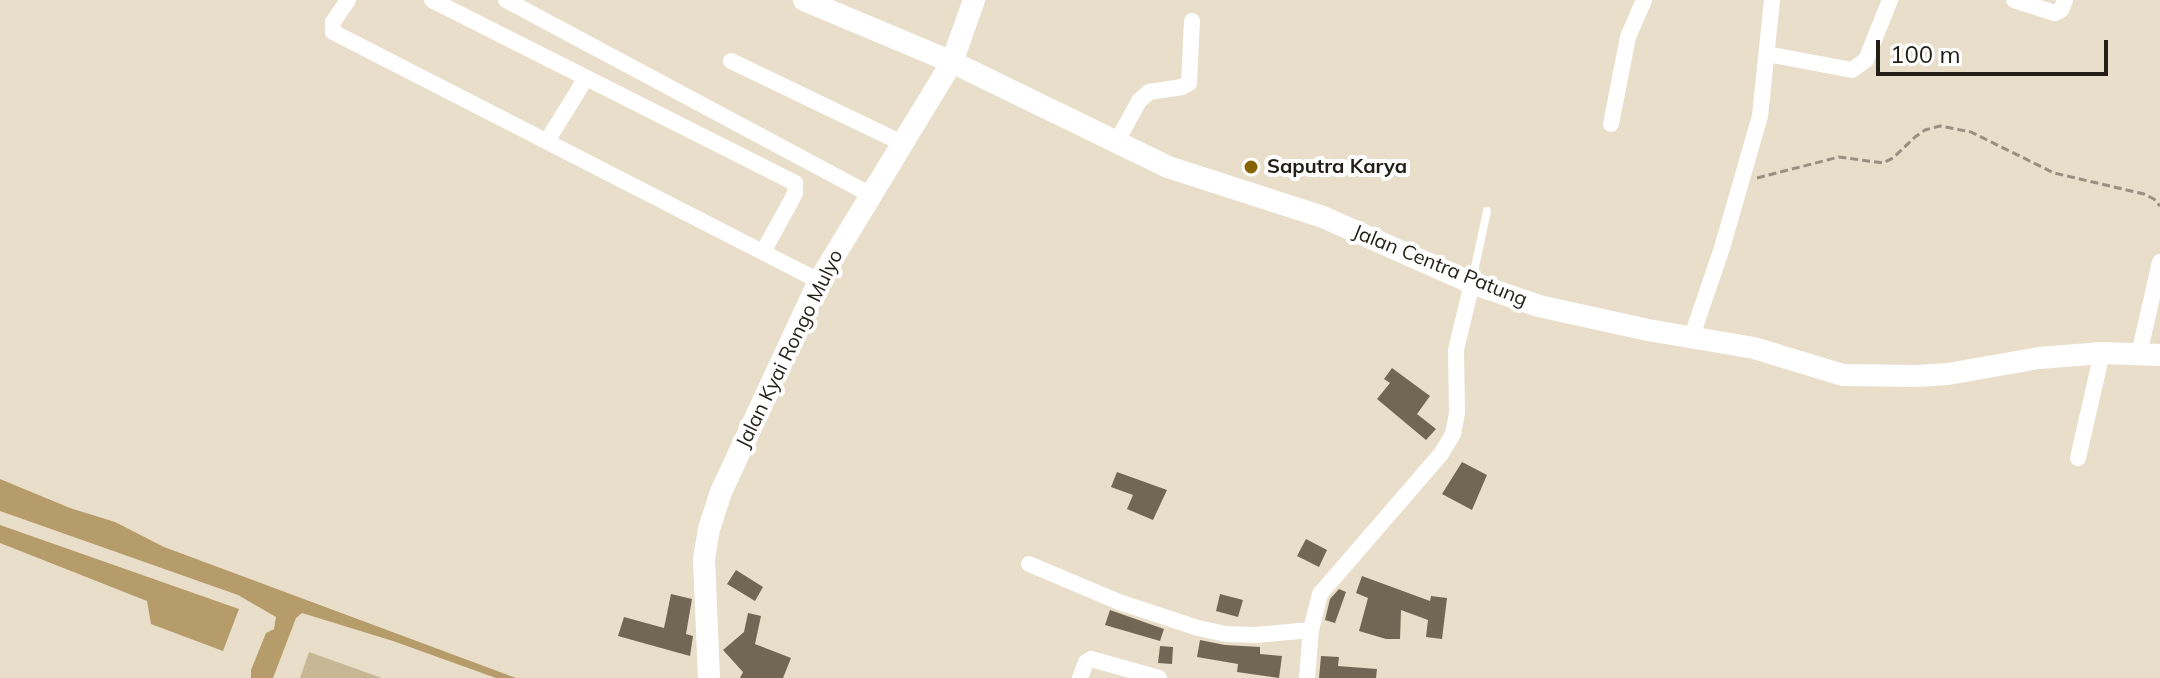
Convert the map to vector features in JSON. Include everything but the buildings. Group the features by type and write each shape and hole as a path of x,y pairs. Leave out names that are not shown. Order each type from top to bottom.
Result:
{"street":[{"path":"348,0 333,22 333,32 819,281"},
{"path":"432,0 795,183 795,193 763,252"},
{"path":"506,0 871,195"},
{"name":"Jalan Centra Patung","path":"804,0 952,62 1168,167 1323,217 1472,283 1564,312 1754,348 1843,375 1948,374 2039,358 2102,353 2150,354"},
{"name":"Jalan Kyai Rongo Mulyo","path":"709,678 704,559 709,529 721,492 819,281 952,62 974,0"},
{"path":"1611,124 1628,37 1644,0"},
{"path":"1692,336 1722,248 1760,116 1772,0"},
{"path":"1767,54 1852,70 1866,60 1890,0"},
{"path":"2014,0 2055,13 2060,11 2065,0"},
{"path":"1116,143 1139,101 1149,92 1189,83 1192,21"},
{"path":"731,61 904,144"},
{"path":"547,141 586,78"},
{"path":"2150,354 2160,262"},
{"path":"1307,678 1311,630 1320,594 1441,454 1453,434 1457,413 1456,350 1472,283"},
{"path":"2078,458 2102,353"},
{"path":"1029,564 1119,602 1198,628 1226,634 1255,635 1311,630"},
{"path":"1080,678 1086,662 1091,659 1159,678"}],"lane":[{"path":"1472,283 1487,211"}],"path":[{"path":"1740,180 1775,176 1839,157 1883,163 1893,158 1915,137 1940,126 1971,132 2054,173 2144,194 2160,206"}],"shaded area":[{"path":"0,479 70,508 115,522 164,547 516,678 496,678 302,613 296,618 273,678 251,678 251,670 266,633 274,629 276,617 238,595 0,511"},
{"path":"0,525 239,609 223,651 151,624 147,601 0,543"},
{"path":"309,652 382,678 300,678"}],"place":[{"name":"Saputra Karya","path":"1251,167"}]}
